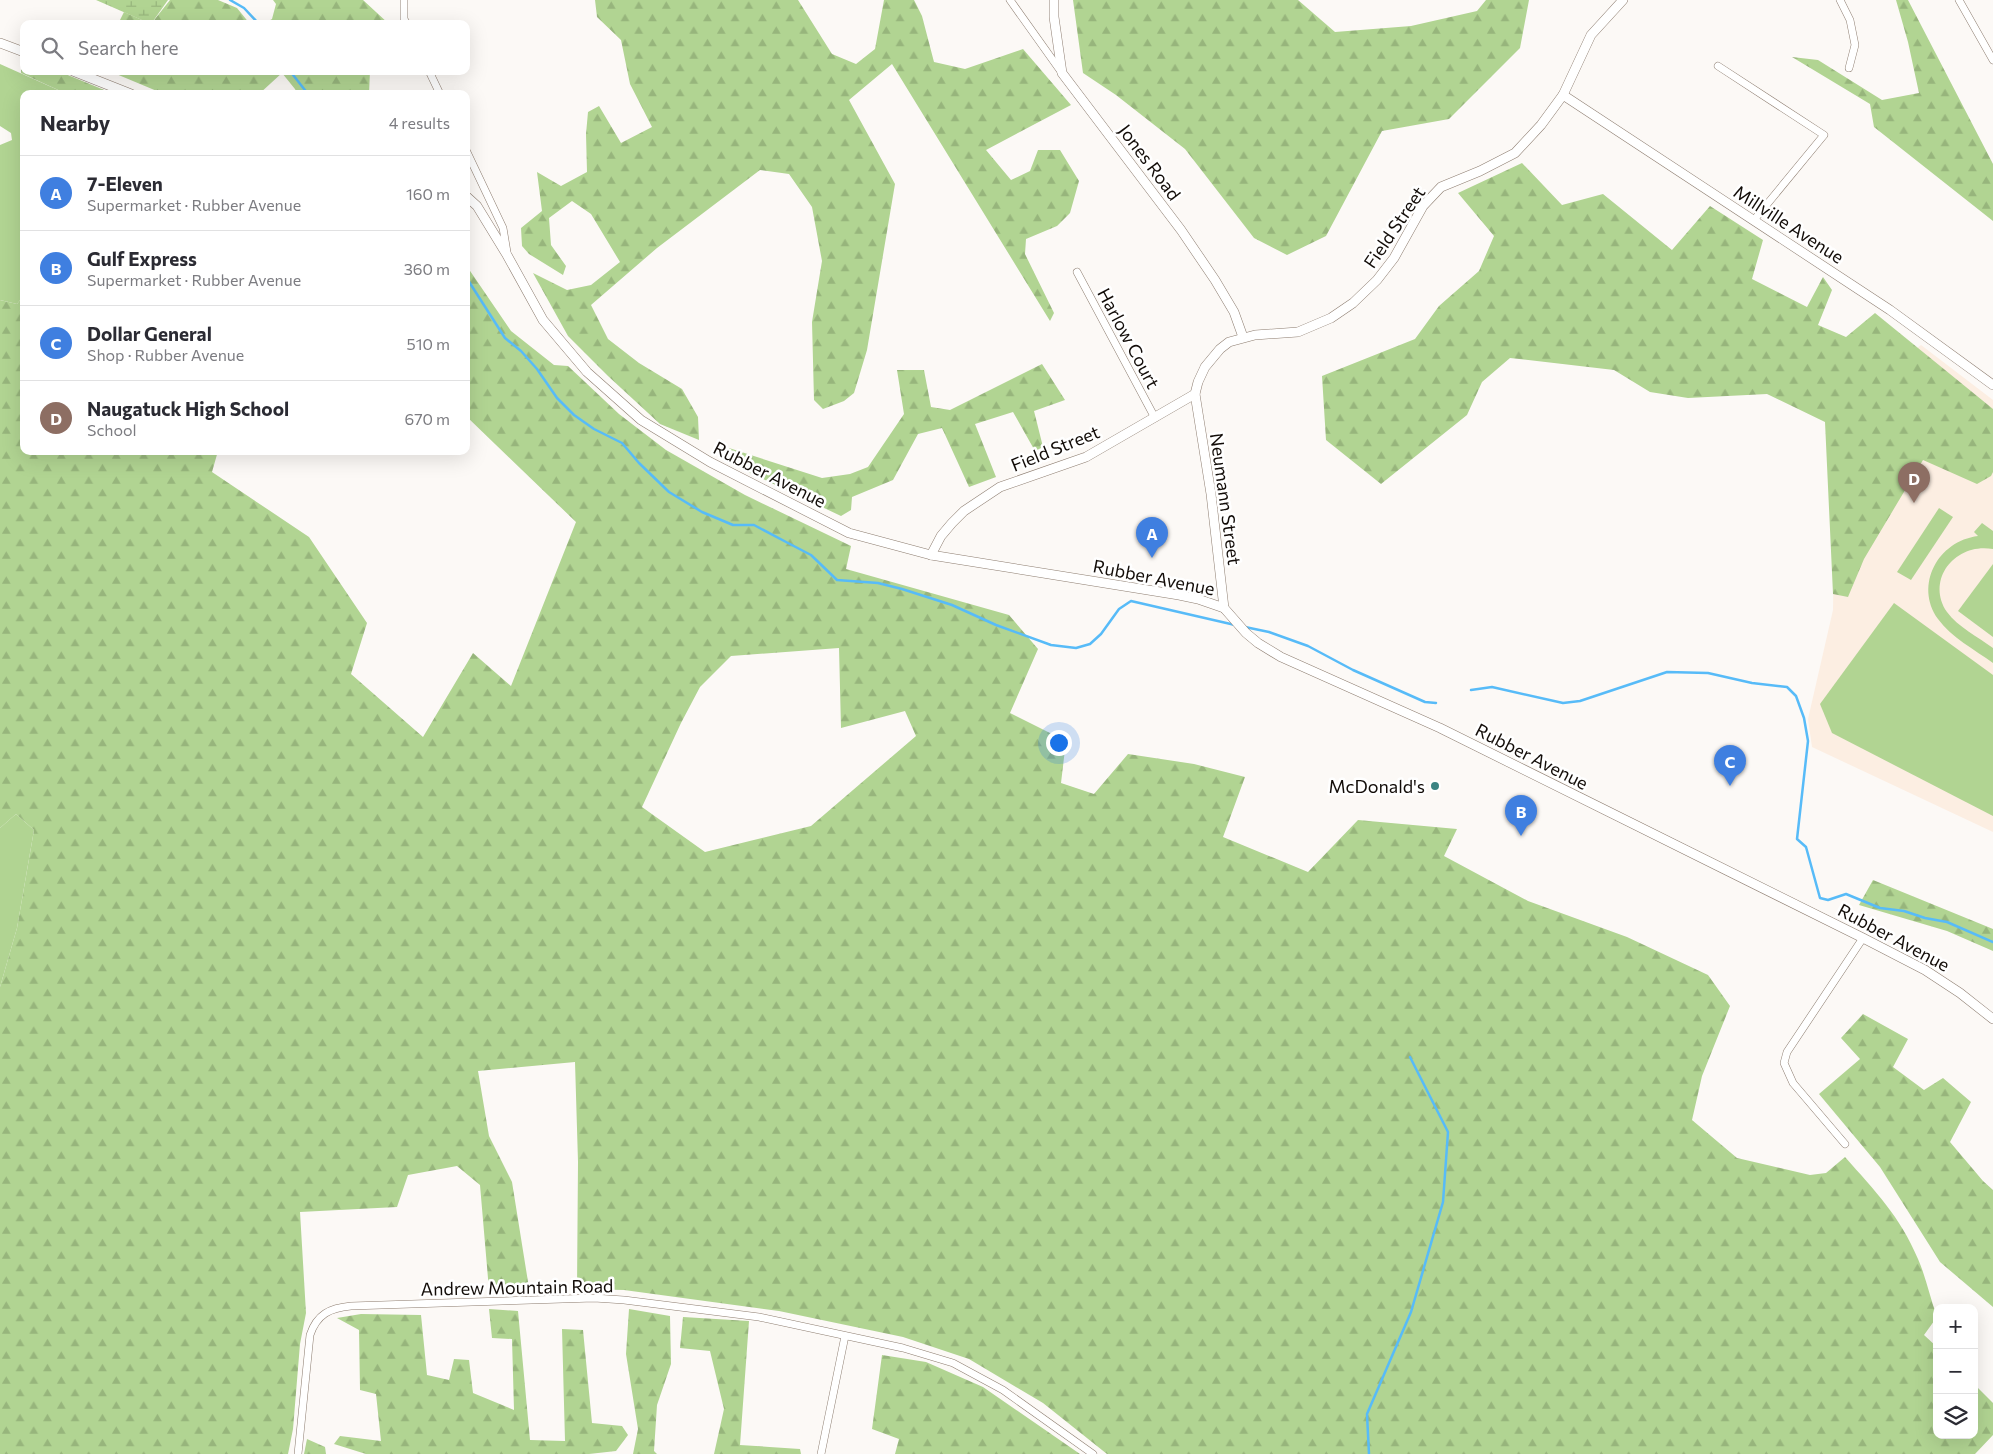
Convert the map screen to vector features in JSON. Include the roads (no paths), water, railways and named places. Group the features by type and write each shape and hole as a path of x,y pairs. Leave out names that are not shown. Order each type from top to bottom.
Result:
{"street":[{"path":"404,0 405,20"},
{"path":"1010,0 1062,73"},
{"name":"Jones Road","path":"1054,0 1054,17 1062,73 1206,266 1230,304 1243,337"},
{"name":"Field Street","path":"931,555 952,523 964,511 1000,488 1086,457 1195,394 1205,367 1212,357 1229,342 1243,337 1298,332 1331,318 1353,303 1377,280 1394,258 1423,206 1441,187 1480,171 1515,153 1541,125 1562,95 1591,35 1623,0"},
{"path":"1840,0 1850,20 1855,45 1849,68"},
{"path":"1959,0 1993,60"},
{"path":"0,43 20,50"},
{"path":"1718,66 1824,135 1754,220"},
{"path":"83,75 122,90"},
{"path":"431,75 438,90"},
{"name":"Millville Avenue","path":"1562,95 1890,310 1993,386"},
{"path":"470,158 503,228 507,255"},
{"name":"Rubber Avenue","path":"470,200 477,206 507,255 543,320 588,372 642,420 710,462 850,533 931,555 1198,599 1226,610 1246,633 1258,643 1282,657 1440,728 1863,938 1925,970 1993,1018"},
{"name":"Harlow Court","path":"1077,272 1155,418"},
{"name":"Neumann Street","path":"1195,394 1211,494 1226,610"},
{"path":"1845,1144 1793,1083 1784,1063 1787,1052 1863,938"},
{"name":"Andrew Mountain Road","path":"298,1454 310,1335 320,1316 326,1312 338,1307 610,1298 678,1308 743,1314 920,1352 965,1368 1034,1411 1094,1454"},
{"path":"821,1454 845,1336"}],"waterway":[{"path":"230,0 244,8 255,20"},
{"path":"293,75 305,90"},
{"path":"470,283 505,338 521,351 537,369 557,398 574,415 594,429 622,443 639,463 669,492 702,512 733,525 754,525 811,555 837,580 878,583 902,589 952,605 996,625 1051,645 1076,648 1090,644 1101,634 1119,609 1131,601 1235,625"},
{"path":"1245,627 1269,632 1308,646 1353,670 1425,702 1436,703"},
{"path":"1471,690 1492,687 1563,703 1580,701 1667,672 1708,673 1752,683 1787,687 1796,696 1804,718 1808,741 1797,839 1806,847 1820,898 1828,900 1846,894 1880,908 1904,911 1925,918 1947,922 1993,942"},
{"path":"1369,1454 1367,1414 1411,1312 1443,1202 1448,1132 1410,1057"}],"place":[{"name":"Naugatuck High School","path":"1914,503"},
{"name":"7-Eleven","path":"1152,558"},
{"name":"McDonald's","path":"1435,786"},
{"name":"Dollar General","path":"1730,786"},
{"name":"Gulf Express","path":"1521,836"}]}
